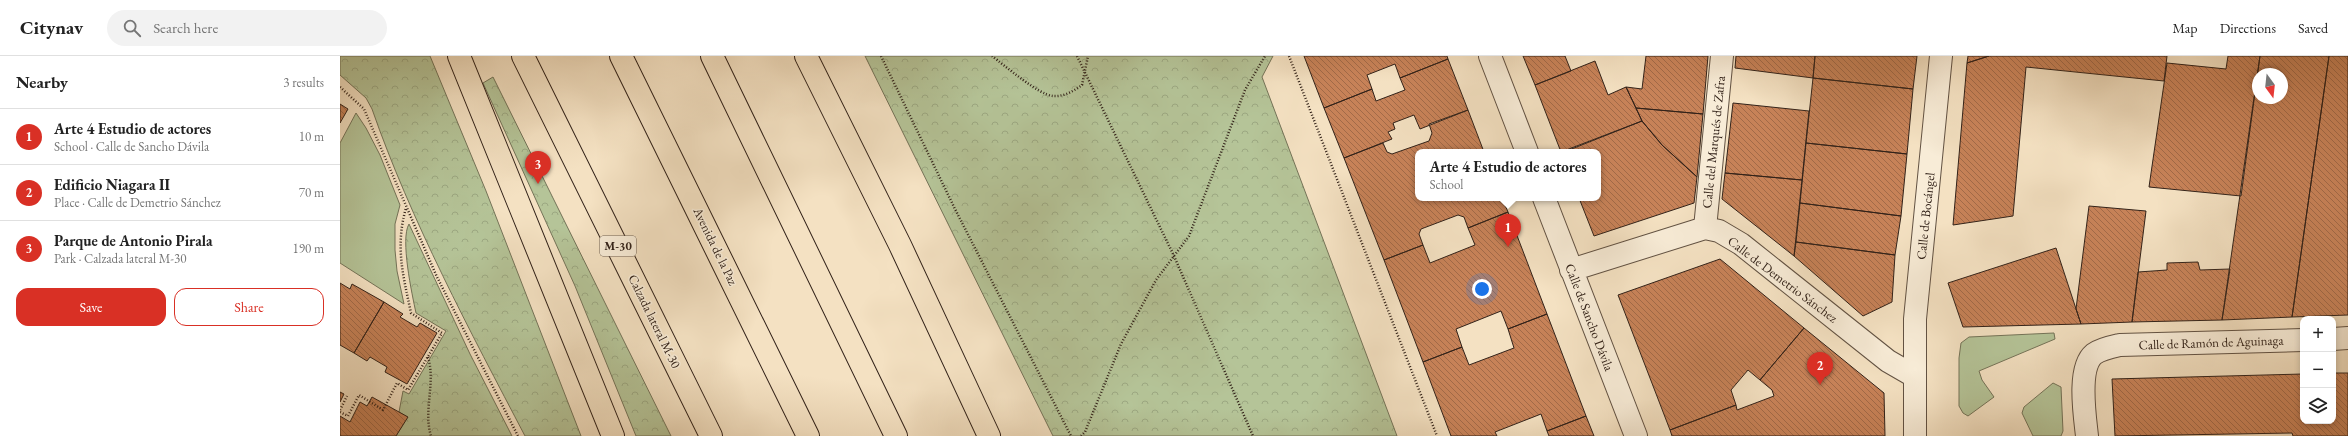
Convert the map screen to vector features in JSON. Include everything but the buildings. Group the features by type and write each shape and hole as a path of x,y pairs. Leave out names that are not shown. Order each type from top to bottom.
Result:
{"highway":[{"path":"459,56 613,436"},
{"name":"Calzada lateral M-30","path":"524,56 711,436"},
{"name":"Avenida de la Paz","path":"621,56 808,436"},
{"path":"712,56 896,436"},
{"path":"797,56 818,83"},
{"path":"806,56 818,83 900,245 989,436"}],"street":[{"path":"1490,56 1526,149"},
{"name":"Calle del Marqués de Zafra","path":"1705,228 1722,56"},
{"name":"Calle de Bocángel","path":"1914,376 1915,318 1941,56"},
{"name":"Calle de Sancho Dávila","path":"1545,201 1636,436"},
{"path":"1572,270 1705,228"},
{"name":"Calle de Demetrio Sánchez","path":"1705,228 1719,231 1741,244 1888,361 1914,376"},
{"path":"2336,339 2348,338"},
{"name":"Calle de Ramón de Aguinaga","path":"2087,436 2084,379 2087,363 2093,355 2105,348 2120,345 2300,340"},
{"path":"1914,376 1915,436"}],"path":[{"path":"881,56 955,209 1071,436"},
{"path":"992,56 1034,87 1052,96 1071,92 1082,85 1088,56"},
{"path":"1077,56 1174,256 1253,436"},
{"path":"1081,436 1085,432 1121,344 1156,280 1189,236 1245,90 1265,56"},
{"path":"1289,56 1437,436"},
{"path":"340,87 364,108 437,277 518,436"},
{"path":"346,396 340,411 348,416 359,395 384,410 397,384 408,390 442,333 411,313 401,265 400,228 406,207"},
{"path":"428,357 431,375 427,423 431,436"}],"green space":[{"path":"340,56 430,56 486,191 581,436 525,436 442,275 405,193 372,109 366,98 340,75"},
{"path":"865,56 1273,56 1262,77 1397,436 1053,436"},
{"path":"493,77 671,436 636,436 575,286 483,83"},
{"path":"356,113 366,128 380,155 400,205 395,224 395,250 397,271 404,304 340,263 340,143"},
{"path":"409,224 470,354 512,436 396,436 407,417 399,412 403,391 409,394 446,331 416,313 406,254 407,231"},
{"path":"2054,333 2055,339 1979,371 1982,380 1994,397 1968,416 1963,413 1959,406 1959,358 1961,343 1969,337"},
{"path":"2053,383 2061,387 2063,431 2061,436 2033,436 2022,413 2024,407"}],"place":[{"name":"Parque de Antonio Pirala","path":"538,184"},
{"name":"Arte 4 Estudio de actores","path":"1508,247"},
{"name":"Edificio Niagara II","path":"1820,385"}]}
